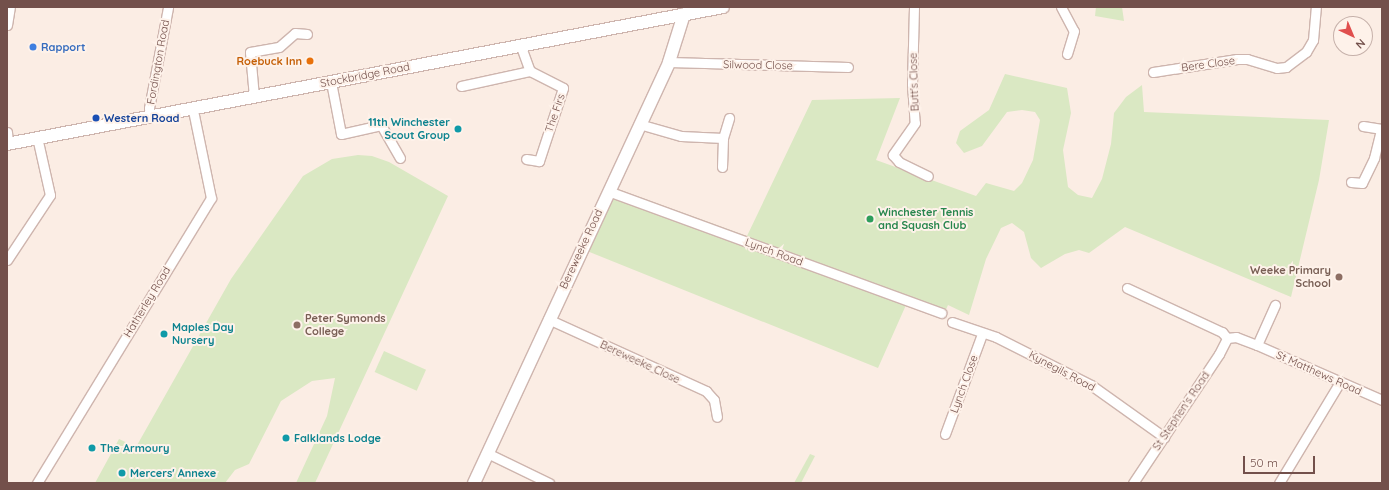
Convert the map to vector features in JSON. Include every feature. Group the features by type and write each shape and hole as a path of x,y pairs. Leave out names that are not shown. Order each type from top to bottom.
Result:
{"main road":[{"name":"Stockbridge Road","path":"7,140 37,137 150,116 193,110 684,10 724,7"},
{"name":"Bereweeke Road","path":"474,483 548,319 669,62 684,10"}],"street":[{"path":"7,25 10,7"},
{"name":"Fordington Road","path":"150,116 149,108 168,7"},
{"name":"Butt's Close","path":"914,7 912,84 915,123 893,155 898,162 928,176"},
{"path":"1061,7 1074,32 1067,54"},
{"name":"Bere Close","path":"1153,72 1237,59 1247,59 1277,68 1286,67 1306,52 1312,40 1316,7"},
{"path":"254,97 250,52 279,47 294,33 307,34"},
{"path":"461,86 530,72 520,44"},
{"name":"Silwood Close","path":"669,62 848,67"},
{"name":"The Firs","path":"526,159 539,161 563,88 530,72"},
{"path":"331,82 341,134 381,125 400,158"},
{"name":"Hatherley Road","path":"37,483 210,198 193,110"},
{"path":"722,167 723,138 729,118"},
{"path":"639,124 681,136 723,138"},
{"path":"1351,182 1362,183 1374,158 1382,129 1363,126"},
{"path":"7,260 50,195 37,137"},
{"name":"Lynch Road","path":"608,191 941,313"},
{"name":"St Matthews Road","path":"1127,288 1222,332 1227,338 1236,337 1382,400"},
{"path":"1256,345 1275,305"},
{"name":"Bereweeke Close","path":"548,319 706,391 714,400 717,417"},
{"name":"Kynegils Road","path":"952,322 982,334 996,337 1091,385 1164,437"},
{"name":"Lynch Close","path":"945,434 982,334"},
{"name":"St Stephen's Road","path":"1133,483 1219,354 1227,338"},
{"path":"1279,483 1340,382"},
{"path":"487,453 550,483"}],"green space":[{"path":"1096,7 1122,7 1124,21 1095,16"},
{"path":"1005,74 1067,88 1071,113 1063,150 1068,187 1078,195 1092,198 1102,179 1111,144 1114,113 1126,97 1142,85 1144,112 1329,120 1319,180 1291,297 1125,227 1089,253 1079,250 1065,254 1041,268 1031,258 1024,232 1012,223 1001,228 986,259 969,315 948,305 943,316 906,305 878,368 587,251 615,188 747,236 812,100 900,98 876,160 976,196 986,183 1014,191 1022,183 1033,160 1040,120 1035,112 1022,110 1007,112 982,146 964,153 956,143 960,131 989,110"},
{"name":"Peter Symonds College","path":"358,155 372,156 389,162 448,196 315,483 296,483 327,416 335,378 312,381 281,401 249,464 235,470 225,483 95,483 119,439 136,447 231,279 303,176 332,159"},
{"path":"384,351 426,370 417,391 375,372"},
{"path":"810,454 815,456 801,483 794,483"}],"place":[{"name":"Rapport","path":"33,47"},
{"name":"Roebuck Inn","path":"310,61"},
{"name":"Western Road","path":"96,118"},
{"name":"11th Winchester Scout Group","path":"458,129"},
{"name":"Winchester Tennis and Squash Club","path":"870,219"},
{"name":"Weeke Primary School","path":"1339,277"},
{"name":"Peter Symonds College","path":"297,325"},
{"name":"Maples Day Nursery","path":"164,334"},
{"name":"Falklands Lodge","path":"286,438"},
{"name":"The Armoury","path":"92,448"},
{"name":"Mercers' Annexe","path":"122,473"}]}
